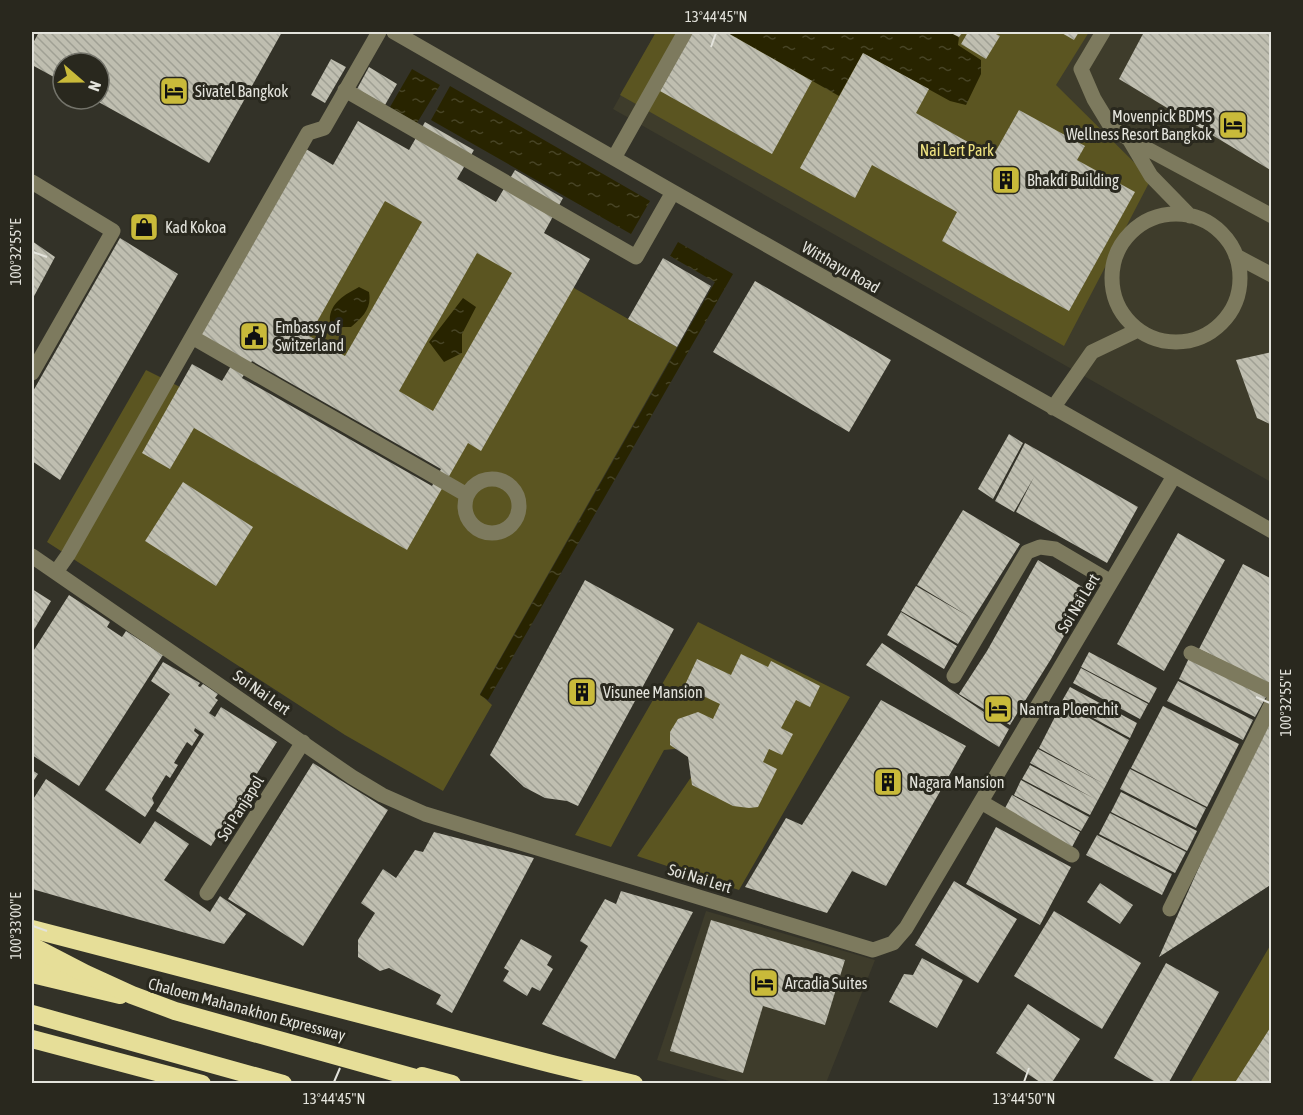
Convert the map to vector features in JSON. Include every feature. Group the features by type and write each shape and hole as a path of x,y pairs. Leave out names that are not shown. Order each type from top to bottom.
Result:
{"highway":[{"path":"32,929 552,1064 634,1083"},
{"path":"32,946 95,978 175,1011 437,1083"},
{"path":"32,956 97,989"},
{"name":"Chaloem Mahanakhon Expressway","path":"32,974 97,989 452,1083"},
{"path":"32,1014 283,1083"},
{"path":"32,1040 202,1083"}],"street":[{"path":"56,572 68,555 308,133 324,128 379,32"},
{"name":"Witthayu Road","path":"394,32 1272,531"},
{"path":"614,158 685,32"},
{"path":"1103,32 1081,69 1094,99 1111,127 1272,216"},
{"path":"345,90 636,257 673,192"},
{"path":"1129,139 1151,176 1190,216"},
{"path":"32,182 113,231 32,373"},
{"path":"1190,216 1215,226 1230,243 1239,263 1240,285 1234,307 1220,325 1201,337 1180,342 1158,340 1138,330 1124,315 1115,297 1113,277 1116,258 1125,240 1140,226 1158,217 1190,216"},
{"path":"1236,256 1272,275"},
{"path":"1053,408 1092,352 1138,330"},
{"path":"192,337 467,495"},
{"name":"Soi Nai Lert","path":"32,556 352,777 382,795 425,814 873,950 892,943 906,928 1174,476"},
{"path":"954,676 1027,552 1040,547 1055,549 1111,582"},
{"path":"1191,652 1272,692"},
{"path":"1170,909 1272,703"},
{"name":"Soi Panjapol","path":"207,893 303,742"},
{"path":"981,802 1072,855"}],"shaded area":[{"path":"656,32 1271,32 1271,482 613,109"},
{"path":"706,911 875,960 826,1083 736,1083 657,1060"}],"green space":[{"name":"Nai Lert Park","path":"656,32 1089,32 1056,85 1151,179 1064,346 620,95"},
{"path":"386,171 574,288 677,347 480,694 492,705 443,791 345,735 47,542 146,370 420,507 448,465 279,363"},
{"path":"698,622 850,697 739,890 637,856 696,770 684,748 664,750 611,847 575,835"},
{"path":"1271,944 1271,1083 1190,1083"}],"water":[{"path":"726,32 949,32 959,37 958,45 981,60 981,74 966,105 950,101 863,53 839,96"},
{"path":"412,69 440,85 417,123 390,107"},
{"path":"450,86 650,201 631,234 431,120"},
{"path":"678,242 733,274 488,700 480,695 715,282 670,256"},
{"path":"359,287 369,292 370,298 363,316 351,327 336,327 330,323 334,305"},
{"path":"463,298 476,307 462,334 462,353 444,362 429,342"}],"building":[{"name":"Sivatel Bangkok","path":"39,32 282,32 209,163 111,109 111,51 51,51 51,75 32,65 32,45"},
{"path":"692,32 726,32 812,81 772,154 660,91"},
{"path":"949,32 963,32 959,37"},
{"path":"968,32 992,32 1000,36 986,59 961,44"},
{"path":"1060,32 1079,32 1074,40"},
{"name":"Movenpick BDMS Wellness Resort Bangkok","path":"1144,32 1272,32 1272,171 1119,79"},
{"name":"Bhakdi Building","path":"863,53 929,89 916,113 993,156 1019,110 1085,146 1077,160 1135,192 1069,311 942,241 957,212 872,165 855,198 800,168"},
{"path":"331,59 346,67 325,103 311,95"},
{"path":"369,67 397,84 385,105 357,89"},
{"name":"Embassy of Switzerland","path":"358,121 409,150 425,122 474,150 457,179 496,202 515,170 563,198 544,233 590,259 481,451 468,443 407,550 194,428 170,469 142,453 192,364 222,381 234,361 198,337 306,149 333,165","holes":["385,201 422,222 345,356 309,336","477,253 512,273 433,411 399,391","252,361 441,469 432,486 242,378"]},
{"path":"120,238 178,274 60,480 32,461 32,393"},
{"path":"32,241 55,257 32,300"},
{"path":"663,258 711,286 677,347 628,319"},
{"path":"755,281 891,360 849,432 713,352"},
{"path":"1272,352 1272,425 1257,418 1236,360"},
{"path":"1009,434 1023,443 993,499 978,489"},
{"path":"1025,443 1138,507 1107,563 1016,512 1034,477 1014,512 995,501"},
{"path":"183,482 253,527 216,586 145,541"},
{"path":"963,510 1020,544 973,619 917,585"},
{"path":"1178,533 1225,560 1164,671 1117,644"},
{"path":"1038,560 1089,591 1051,659 1010,725 959,694 987,651"},
{"path":"1243,564 1272,579 1272,685 1199,649"},
{"name":"Visunee Mansion","path":"585,580 674,629 578,806 567,801 545,798 524,787 490,755"},
{"path":"916,586 973,619 958,644 901,611"},
{"path":"32,589 51,601 32,633"},
{"path":"69,595 110,622 107,627 122,637 126,631 163,655 79,786 32,755 32,653"},
{"path":"901,612 957,646 944,669 887,635"},
{"path":"882,643 1009,729 999,747 866,665"},
{"path":"1089,652 1157,688 1149,703 1081,667"},
{"path":"741,654 768,667 771,661 820,686 810,707 796,700 781,728 793,734 782,755 769,749 763,762 777,769 758,807 749,808 733,806 692,785 688,757 670,745 670,732 678,719 698,712 713,719 720,704 684,687 697,659 731,675"},
{"path":"1189,658 1266,697 1255,717 1179,679"},
{"path":"163,662 200,683 198,686 203,684 218,694 215,698 218,700 209,713 215,717 221,707 277,742 211,846 156,811 204,734 195,728 194,731 199,735 192,746 187,742 174,763 178,765 170,778 166,775 152,798 154,803 145,817 105,790 170,694 151,681"},
{"path":"1081,668 1148,704 1140,719 1073,683"},
{"path":"1178,681 1253,720 1243,740 1167,701"},
{"path":"1070,687 1137,723 1130,738 1062,701"},
{"name":"Nagara Mansion","path":"881,700 966,746 886,886 852,871 827,913 745,887 786,818 802,825"},
{"path":"1062,703 1129,740 1106,785 1039,748"},
{"path":"1163,706 1239,744 1207,807 1131,768"},
{"path":"1269,710 1272,711 1272,884 1159,957"},
{"path":"1038,749 1106,785 1090,815 1022,779 1030,765 1095,799 1030,763"},
{"path":"313,763 388,810 303,946 228,899"},
{"path":"1130,769 1206,808 1196,828 1120,789"},
{"path":"32,770 38,774 32,783"},
{"path":"46,779 140,844 155,821 189,844 164,880 210,912 220,896 246,914 224,944 32,889 32,801"},
{"path":"1021,780 1089,817 1081,831 1014,795"},
{"path":"1121,792 1197,831 1187,851 1111,812"},
{"path":"1012,795 1080,832 1072,847 1004,810"},
{"path":"1110,813 1186,852 1175,873 1099,834"},
{"path":"996,827 1071,867 1040,925 966,884"},
{"path":"434,832 534,858 452,1013 436,1004 441,995 389,968 380,971 358,957 358,940 375,913 361,903 383,869 396,878 415,850 423,852"},
{"path":"1097,835 1172,874 1162,895 1086,855"},
{"path":"954,881 1017,919 978,983 915,945"},
{"path":"1100,883 1133,905 1120,924 1087,902"},
{"path":"621,891 693,912 615,1059 542,1024 588,946 580,941 605,899 616,904"},
{"path":"1054,911 1141,963 1102,1029 1014,976"},
{"name":"Arcadia Suites","path":"711,920 845,960 825,1025 763,1006 743,1073 670,1051"},
{"path":"521,939 552,956 547,965 553,969 540,991 532,987 527,996 503,981 509,971 504,968"},
{"path":"922,958 963,980 937,1028 889,1002 904,974 913,975"},
{"path":"1166,963 1219,992 1168,1084 1159,1084 1114,1058"},
{"path":"1028,1004 1080,1039 1051,1084 1043,1084 996,1053"},
{"path":"1272,1025 1272,1084 1234,1084"}],"place":[{"name":"Sivatel Bangkok","path":"174,91"},
{"name":"Movenpick BDMS Wellness Resort Bangkok","path":"1233,125"},
{"name":"Bhakdi Building","path":"1006,180"},
{"name":"Kad Kokoa","path":"144,227"},
{"name":"Embassy of Switzerland","path":"254,336"},
{"name":"Visunee Mansion","path":"582,692"},
{"name":"Nantra Ploenchit","path":"998,709"},
{"name":"Nagara Mansion","path":"888,782"},
{"name":"Arcadia Suites","path":"764,983"}]}
